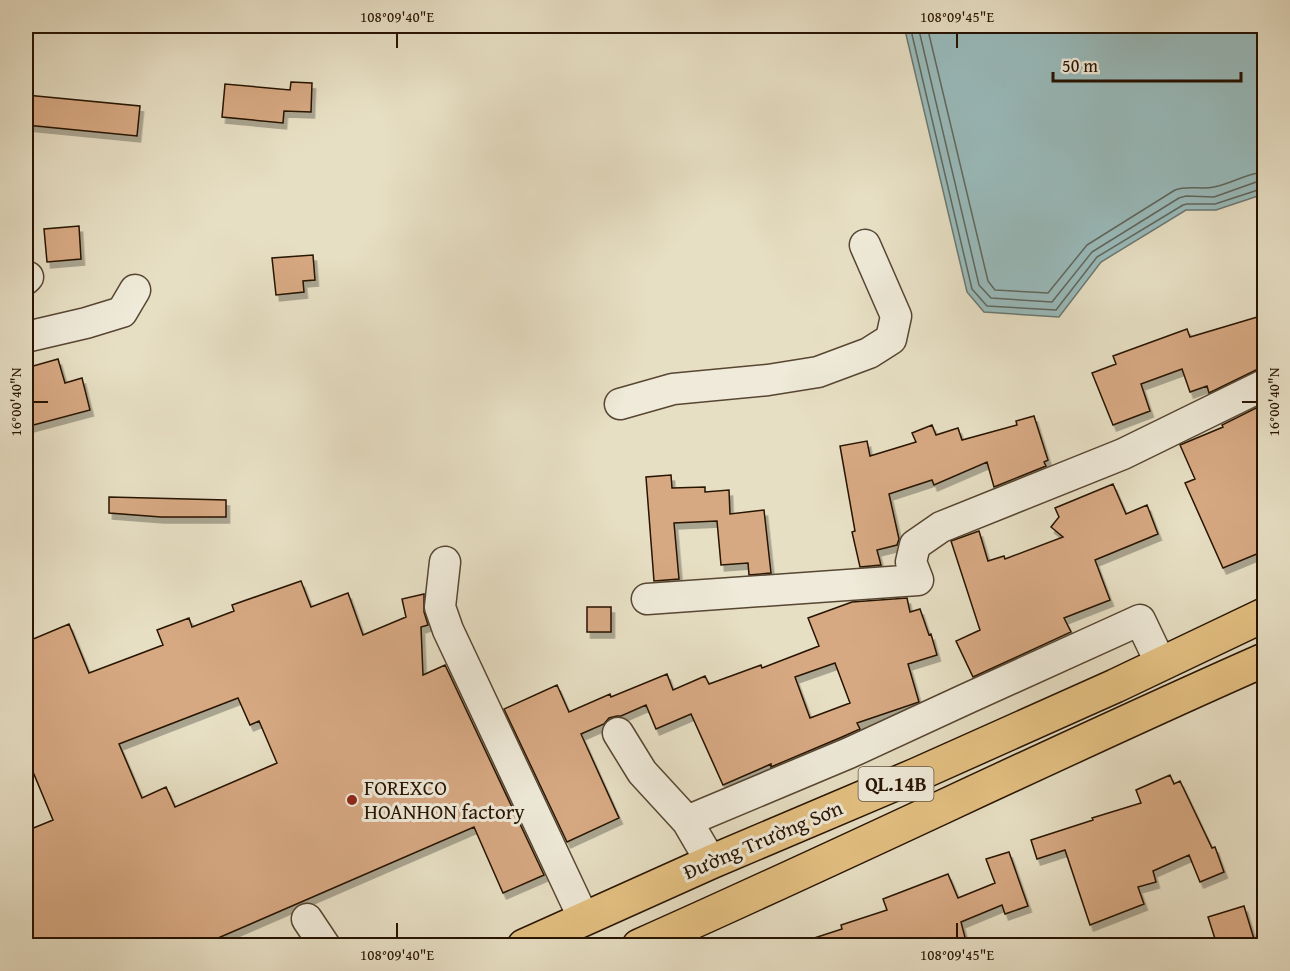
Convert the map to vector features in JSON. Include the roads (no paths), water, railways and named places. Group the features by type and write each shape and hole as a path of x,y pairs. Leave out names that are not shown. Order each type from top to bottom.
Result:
{"highway":[{"name":"Đường Trường Sơn","path":"524,945 916,775 1264,615"},
{"name":"Đường Trường Sơn","path":"639,945 740,901 1128,720 1264,660"}],"street":[{"path":"620,404 673,389 768,380 818,372 869,353 884,344 891,339 896,316 865,245"},
{"path":"26,337 122,312 135,290"},
{"path":"647,599 918,580 911,562 915,545 941,527 1123,454 1264,385"},
{"path":"445,562 440,608 448,630 584,919"},
{"path":"687,821 849,753 1140,620 1161,664"},
{"path":"618,733 642,772 687,821 711,862"},
{"path":"307,919 325,945"}],"water":[{"path":"904,26 1264,26 1264,194 1216,210 1186,210 1101,262 1059,317 984,312 967,292"}],"place":[{"name":"FOREXCO HOANHON factory","path":"352,800"}]}
